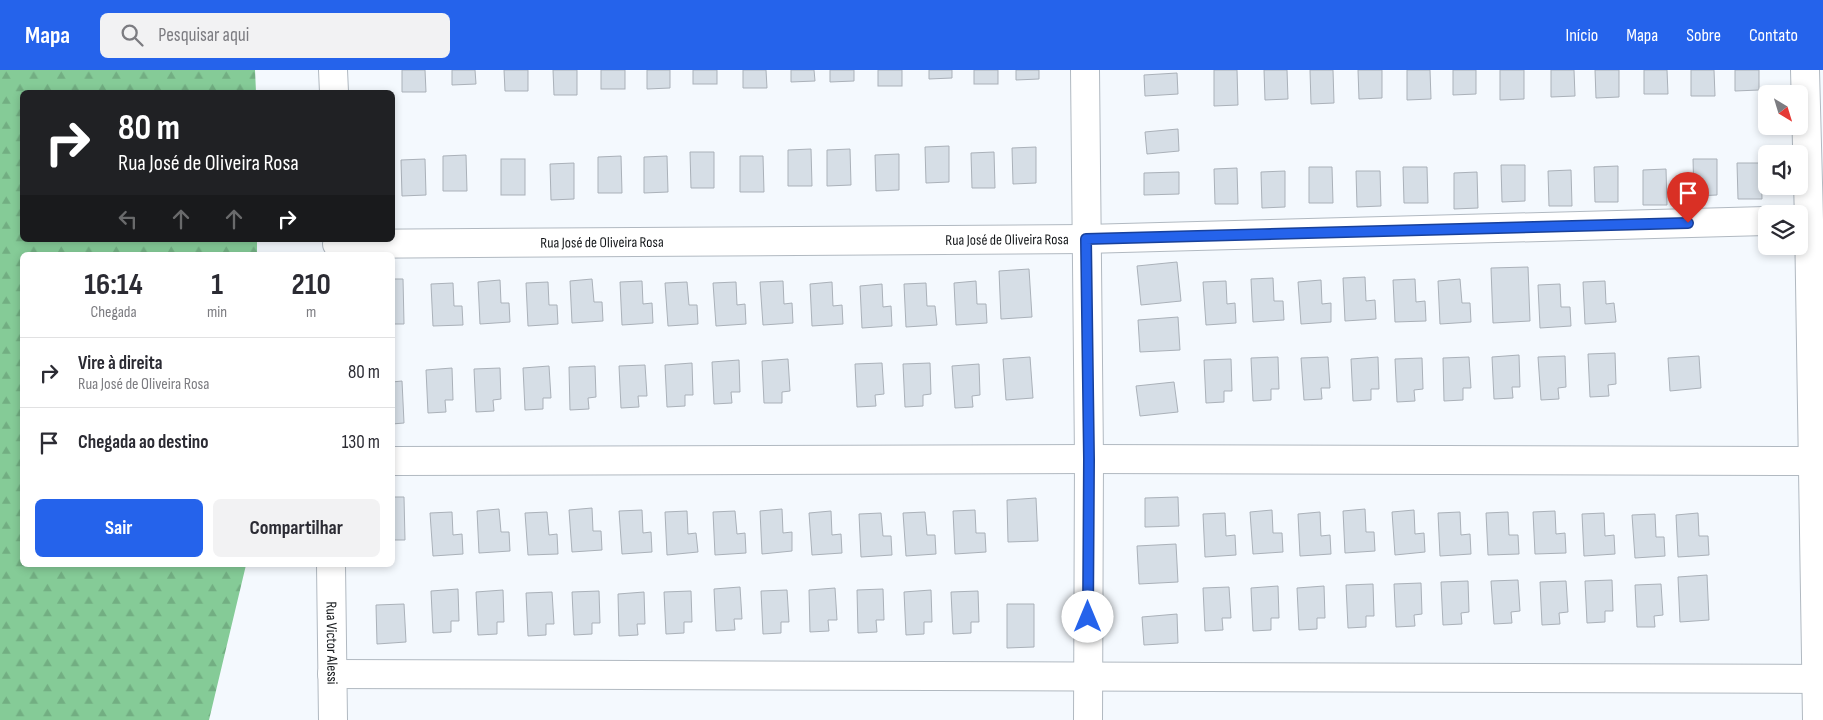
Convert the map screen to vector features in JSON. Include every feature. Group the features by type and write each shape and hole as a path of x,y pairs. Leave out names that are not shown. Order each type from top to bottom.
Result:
{"street":[{"path":"333,70 334,90"},
{"path":"1085,70 1089,459 1088,720"},
{"path":"1805,70 1818,461 1820,679 1817,720"},
{"name":"Rua José de Oliveira Rosa","path":"337,247 1086,239 1758,221"},
{"path":"395,462 1089,459 1818,461"},
{"name":"Rua Victor Alessi","path":"331,567 333,720"},
{"path":"332,674 1820,679"}],"green space":[{"path":"0,70 255,70 256,90 20,90 20,242 257,242 257,252 20,252 20,567 246,567 209,720 0,720"}],"building":[{"path":"402,70 425,70 426,92 402,92"},
{"path":"452,70 475,70 476,84 452,85"},
{"path":"504,70 528,70 528,91 505,91"},
{"path":"553,70 577,70 577,95 554,95"},
{"path":"601,70 625,70 625,89 601,89"},
{"path":"647,70 670,70 670,88 647,89"},
{"path":"693,70 717,70 717,84 693,84"},
{"path":"743,70 766,70 767,88 743,88"},
{"path":"791,70 814,70 815,81 791,82"},
{"path":"830,70 854,70 854,81 830,82"},
{"path":"878,70 902,70 902,86 878,86"},
{"path":"929,70 952,70 952,78 929,79"},
{"path":"974,70 998,70 998,84 974,84"},
{"path":"1016,70 1039,70 1039,79 1016,80"},
{"path":"1214,70 1237,70 1238,105 1214,106"},
{"path":"1264,70 1287,70 1288,99 1265,100"},
{"path":"1310,70 1333,70 1334,103 1311,104"},
{"path":"1358,70 1382,70 1382,98 1359,99"},
{"path":"1407,70 1430,70 1431,99 1407,100"},
{"path":"1453,70 1476,70 1476,94 1453,95"},
{"path":"1500,70 1524,70 1524,99 1500,100"},
{"path":"1551,70 1574,70 1575,96 1551,97"},
{"path":"1595,70 1619,70 1619,97 1596,98"},
{"path":"1644,70 1667,70 1668,94 1644,94"},
{"path":"1691,70 1714,70 1715,96 1691,96"},
{"path":"1735,70 1759,70 1758,90 1735,91"},
{"path":"1177,73 1178,94 1145,96 1144,75"},
{"path":"1178,129 1179,151 1147,154 1145,132"},
{"path":"949,146 949,182 926,183 925,147"},
{"path":"1036,147 1036,183 1013,184 1012,148"},
{"path":"811,149 812,186 788,186 788,150"},
{"path":"850,149 851,185 827,186 827,150"},
{"path":"690,152 714,152 714,188 691,188"},
{"path":"994,152 995,188 972,188 971,153"},
{"path":"899,154 899,190 876,191 875,155"},
{"path":"466,155 467,191 443,191 443,156"},
{"path":"621,156 622,193 598,193 598,157"},
{"path":"667,156 668,192 644,193 644,157"},
{"path":"740,156 763,156 764,192 740,192"},
{"path":"425,159 426,195 402,196 401,160"},
{"path":"501,159 525,159 525,195 501,195"},
{"path":"1693,159 1717,159 1717,195 1694,196"},
{"path":"574,163 574,199 551,200 550,164"},
{"path":"1737,163 1758,163 1758,195 1762,195 1762,199 1738,199"},
{"path":"1501,165 1525,165 1525,201 1502,202"},
{"path":"1618,166 1618,202 1595,202 1594,167"},
{"path":"1309,167 1332,167 1333,203 1309,203"},
{"path":"1403,167 1427,167 1428,203 1404,203"},
{"path":"1237,168 1238,204 1215,204 1214,169"},
{"path":"1666,169 1667,205 1643,205 1643,170"},
{"path":"1571,170 1572,206 1549,206 1548,171"},
{"path":"1285,171 1285,207 1262,208 1261,172"},
{"path":"1356,171 1380,171 1381,206 1357,207"},
{"path":"1179,172 1179,194 1144,195 1144,173"},
{"path":"1477,172 1478,208 1454,209 1454,173"},
{"path":"1177,262 1181,301 1141,305 1137,266"},
{"path":"1528,267 1530,321 1493,323 1491,268"},
{"path":"1029,269 1032,317 1001,319 999,271"},
{"path":"1365,277 1366,301 1375,300 1376,319 1345,321 1343,278"},
{"path":"1273,278 1274,301 1283,301 1284,320 1253,322 1251,279"},
{"path":"395,279 403,279 404,324 395,324"},
{"path":"592,279 594,302 602,302 603,321 572,323 570,281"},
{"path":"1415,279 1416,302 1425,301 1426,321 1395,322 1393,280"},
{"path":"1460,279 1462,303 1470,303 1471,322 1440,324 1438,281"},
{"path":"500,280 501,303 509,303 510,322 480,324 478,282"},
{"path":"1321,280 1322,304 1331,303 1331,322 1301,324 1298,282"},
{"path":"642,281 643,304 652,303 653,323 622,325 620,282"},
{"path":"783,281 784,304 792,303 793,323 763,325 760,282"},
{"path":"976,281 977,304 986,304 987,323 956,325 954,283"},
{"path":"1226,281 1227,304 1235,303 1236,323 1206,325 1203,282"},
{"path":"1605,281 1606,304 1614,303 1616,322 1585,324 1583,282"},
{"path":"548,282 549,305 557,305 558,324 528,326 526,283"},
{"path":"687,282 689,305 697,305 698,324 668,326 665,283"},
{"path":"736,282 737,305 745,304 746,324 716,326 713,283"},
{"path":"832,282 833,306 842,305 843,324 812,326 810,284"},
{"path":"453,283 454,306 462,306 463,325 433,326 431,284"},
{"path":"926,283 927,306 935,306 937,325 906,327 904,284"},
{"path":"882,284 883,307 891,306 892,326 862,328 860,286"},
{"path":"1560,284 1561,307 1570,307 1571,326 1540,328 1538,285"},
{"path":"1178,317 1180,350 1140,352 1138,320"},
{"path":"1615,353 1616,384 1608,385 1609,396 1590,397 1588,354"},
{"path":"1519,355 1520,387 1512,387 1513,398 1494,399 1492,357"},
{"path":"1565,356 1566,387 1558,388 1559,399 1541,400 1538,357"},
{"path":"1699,356 1701,388 1670,391 1668,358"},
{"path":"1030,357 1033,398 1006,400 1003,359"},
{"path":"1278,357 1279,389 1271,389 1271,400 1253,401 1251,358"},
{"path":"1328,357 1330,388 1321,388 1322,399 1304,400 1301,358"},
{"path":"1378,357 1379,389 1371,389 1371,400 1353,401 1351,359"},
{"path":"1469,357 1471,388 1463,388 1463,400 1444,401 1443,358"},
{"path":"1422,358 1423,389 1414,390 1415,401 1397,402 1395,359"},
{"path":"788,359 790,391 782,392 782,403 764,403 762,361"},
{"path":"1231,359 1232,391 1224,391 1224,402 1206,403 1204,360"},
{"path":"739,360 740,392 731,392 732,403 714,404 712,362"},
{"path":"692,363 693,395 685,395 685,406 667,407 665,365"},
{"path":"882,363 884,394 875,395 876,406 857,407 855,364"},
{"path":"930,363 931,394 923,395 923,406 905,407 903,364"},
{"path":"979,364 980,395 972,396 973,407 955,408 952,366"},
{"path":"645,365 647,396 638,396 639,407 621,408 619,366"},
{"path":"549,366 551,398 543,398 543,409 525,410 523,368"},
{"path":"595,366 596,397 588,398 589,409 570,410 569,367"},
{"path":"452,368 453,400 445,400 446,412 428,413 426,370"},
{"path":"500,368 501,399 493,400 494,411 476,412 474,369"},
{"path":"402,381 404,423 395,424 395,382"},
{"path":"1174,382 1178,412 1140,416 1136,386"},
{"path":"395,497 404,497 405,540 395,540"},
{"path":"1178,497 1179,526 1145,527 1145,498"},
{"path":"1036,498 1038,541 1008,542 1007,500"},
{"path":"592,508 593,531 601,531 602,550 572,552 569,510"},
{"path":"499,509 501,532 509,532 510,551 479,553 477,511"},
{"path":"782,509 783,533 792,532 792,551 762,554 760,511"},
{"path":"1365,509 1366,532 1374,532 1375,551 1345,553 1343,511"},
{"path":"642,510 643,533 651,532 652,552 622,554 619,511"},
{"path":"975,510 976,533 985,533 986,552 955,554 953,511"},
{"path":"1272,510 1273,533 1282,533 1283,552 1253,554 1250,512"},
{"path":"1414,510 1415,534 1424,533 1425,552 1395,555 1392,512"},
{"path":"687,511 688,534 696,533 698,552 667,555 665,512"},
{"path":"735,511 737,534 745,533 746,553 715,555 713,512"},
{"path":"831,511 832,535 841,534 842,553 812,555 809,513"},
{"path":"1555,511 1556,534 1565,533 1566,553 1535,554 1533,512"},
{"path":"452,512 453,535 462,534 463,554 433,556 430,513"},
{"path":"547,512 549,535 557,534 558,554 528,555 525,513"},
{"path":"925,512 927,535 935,535 936,554 906,556 903,513"},
{"path":"1320,512 1321,536 1330,535 1331,554 1300,556 1298,514"},
{"path":"1460,512 1461,535 1470,534 1471,554 1440,556 1438,513"},
{"path":"1508,512 1509,535 1518,535 1519,554 1488,555 1486,513"},
{"path":"881,513 883,536 891,536 892,555 861,557 859,514"},
{"path":"1225,513 1226,536 1235,535 1236,555 1205,557 1203,514"},
{"path":"1604,513 1605,536 1614,535 1615,554 1584,556 1582,514"},
{"path":"1698,513 1699,536 1708,536 1709,555 1678,557 1676,515"},
{"path":"1655,514 1656,537 1664,537 1665,556 1635,558 1632,515"},
{"path":"1176,544 1178,582 1139,584 1137,546"},
{"path":"1707,575 1709,620 1680,622 1678,577"},
{"path":"1518,580 1520,611 1511,612 1512,623 1494,624 1491,581"},
{"path":"1612,580 1613,611 1605,611 1605,622 1587,623 1585,581"},
{"path":"1468,581 1469,612 1461,613 1462,624 1443,625 1441,582"},
{"path":"1566,581 1568,612 1559,613 1560,624 1542,625 1540,582"},
{"path":"1421,583 1422,614 1414,615 1415,626 1396,627 1394,584"},
{"path":"1373,584 1374,616 1366,616 1366,627 1348,628 1346,585"},
{"path":"1661,584 1663,615 1654,616 1655,627 1637,627 1635,585"},
{"path":"1278,586 1279,618 1271,618 1271,630 1253,631 1251,588"},
{"path":"1324,586 1325,618 1317,618 1317,629 1299,630 1297,588"},
{"path":"740,587 742,619 734,619 735,630 716,631 714,589"},
{"path":"1229,587 1231,618 1222,618 1223,630 1205,631 1203,588"},
{"path":"835,588 837,620 828,620 829,631 810,632 809,590"},
{"path":"458,589 459,621 451,621 451,632 433,633 431,591"},
{"path":"883,589 884,620 876,620 877,632 858,633 857,590"},
{"path":"503,590 504,622 497,622 497,634 478,635 476,592"},
{"path":"787,590 789,622 781,622 781,633 763,634 761,591"},
{"path":"931,590 932,622 924,622 924,634 906,635 904,592"},
{"path":"599,591 600,623 592,623 592,634 574,635 572,592"},
{"path":"691,591 692,622 684,622 684,633 666,634 664,592"},
{"path":"978,591 979,622 971,622 971,633 953,634 951,592"},
{"path":"552,592 554,624 546,624 546,635 528,636 526,593"},
{"path":"644,592 645,624 637,624 638,635 619,636 618,594"},
{"path":"404,604 406,642 377,644 376,605"},
{"path":"1007,604 1034,604 1034,647 1007,648"},
{"path":"1177,614 1178,643 1144,645 1142,617"}],"route":[{"path":"1088,617 1089,459 1086,239 1688,223"}]}
